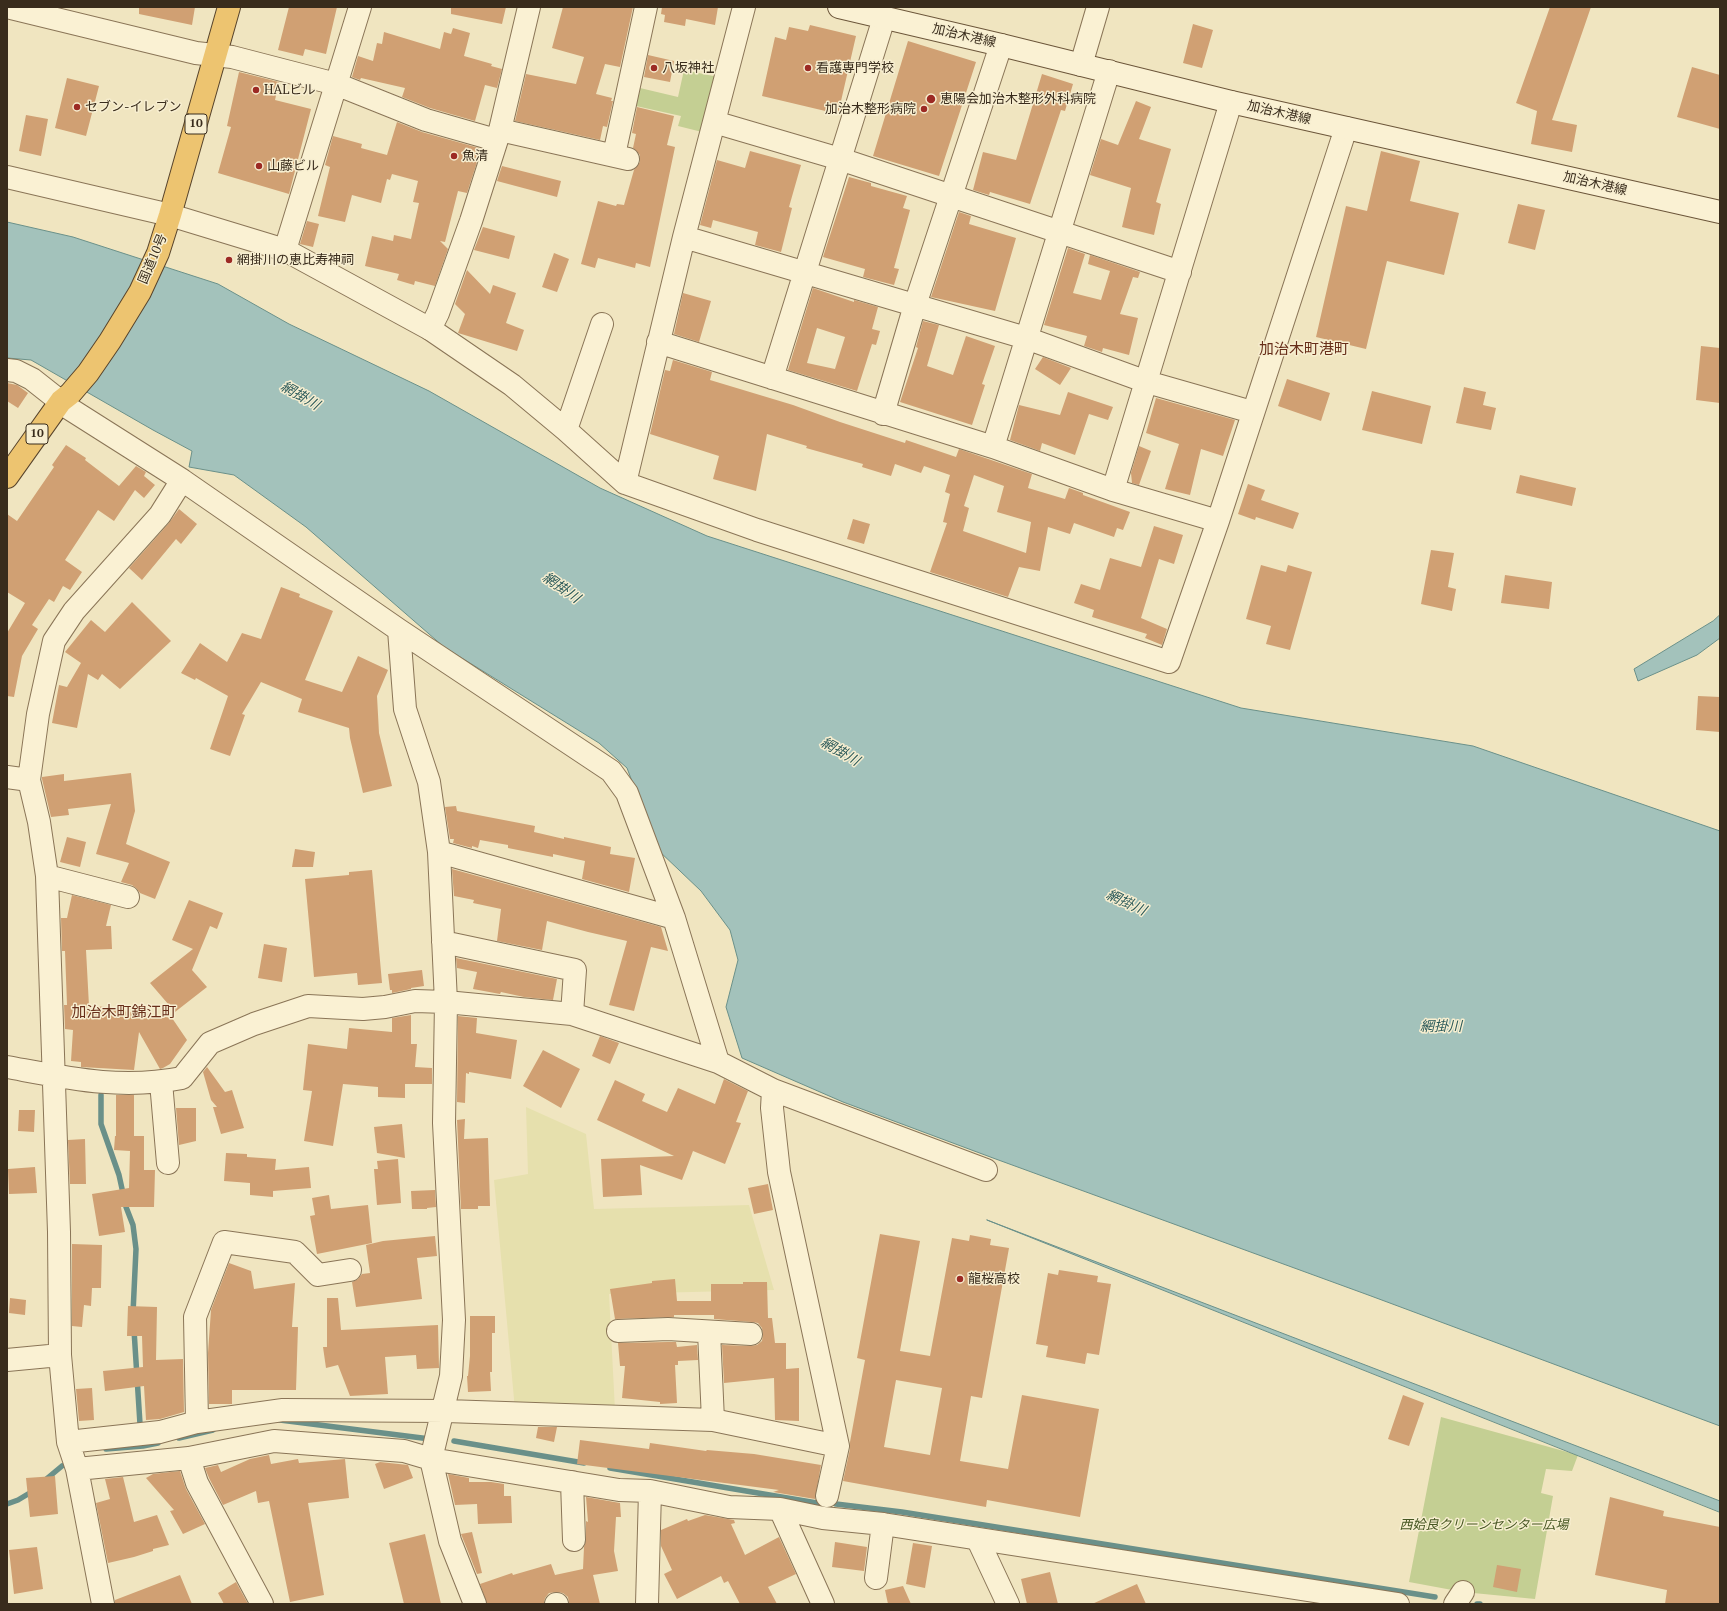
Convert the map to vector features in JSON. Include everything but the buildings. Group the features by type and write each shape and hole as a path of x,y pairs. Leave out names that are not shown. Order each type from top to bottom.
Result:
{"highway":[{"name":"国道10号","path":"7,477 65,398 88,373 110,341 140,292 163,240 228,7"}],"street":[{"path":"7,7 196,53 232,57 336,84 426,120 498,135 622,157 646,7"},
{"path":"285,250 360,7"},
{"path":"430,329 438,313 468,228 498,135 529,7"},
{"path":"625,483 684,237 744,7"},
{"name":"加治木港線","path":"839,7 1109,71 1232,102 1720,212"},
{"path":"1081,65 1098,7"},
{"path":"772,378 884,18"},
{"path":"883,414 915,305 1001,45"},
{"path":"993,447 1109,71"},
{"path":"1113,490 1232,102"},
{"path":"714,122 840,159 950,197 1180,272"},
{"path":"7,177 170,215 285,250 430,329 512,385 566,430 625,483 757,530 1169,662 1218,521 1252,412 1346,128"},
{"path":"684,237 1026,338 1147,382 1252,412"},
{"path":"566,430 602,324"},
{"path":"658,342 883,414 993,447 1113,490 1218,521"},
{"path":"7,370 16,371 65,398 70,409 182,480 399,630 611,771 627,793 674,918 718,1062"},
{"path":"103,1604 76,1469 68,1442 60,1355 59,1232 47,876 29,780 38,714 54,641 74,611 160,515 182,480"},
{"path":"399,630 405,709 429,782 439,852 446,1002 444,1123 454,1320 451,1376 431,1459 450,1541 475,1604"},
{"path":"7,777 29,780"},
{"path":"439,852 674,918"},
{"path":"47,876 128,897"},
{"path":"443,942 575,970 572,1014"},
{"path":"7,1067 95,1082 131,1084 161,1082 182,1078 210,1043 254,1024 308,1006 363,1009 385,1007 415,1001 446,1002 572,1014 718,1062 773,1090 986,1170"},
{"path":"161,1082 168,1163"},
{"path":"773,1090 772,1108 778,1172 838,1446 827,1496"},
{"path":"197,1422 195,1317 224,1242 295,1252 318,1275 350,1270"},
{"path":"618,1331 668,1329 752,1334"},
{"path":"709,1332 713,1420"},
{"path":"7,1360 60,1355"},
{"path":"68,1442 160,1432 197,1422 283,1410 442,1411 713,1420 838,1446"},
{"path":"76,1469 189,1458 274,1441 404,1451 431,1459 619,1490 650,1491 730,1506 780,1509 823,1518 883,1524 978,1540 1398,1604"},
{"path":"189,1458 197,1483 262,1604"},
{"path":"572,1482 574,1540"},
{"path":"647,1604 650,1491"},
{"path":"780,1509 823,1604"},
{"path":"876,1578 883,1524"},
{"path":"978,1540 1008,1604"}],"shaded area":[{"path":"526,1107 586,1134 594,1209 749,1205 774,1290 609,1294 615,1410 515,1410 494,1180 528,1174"}],"green space":[{"path":"684,70 718,77 706,133 678,126 681,116 636,106 640,88 678,97"},
{"name":"西姶良クリーンセンター広場","path":"1441,1417 1578,1455 1572,1471 1546,1469 1541,1493 1553,1496 1535,1599 1463,1592 1409,1582"}],"water":[{"name":"網掛川","path":"7,222 73,237 218,284 289,324 429,391 600,488 707,536 1241,708 1473,746 1720,831 1720,1426 843,1102 742,1058 726,1007 738,960 730,930 701,891 658,850 627,768 599,743 444,647 306,527 234,475 189,467 192,451 31,360 7,358"},
{"path":"1720,615 1720,638 1697,655 1638,681 1634,669 1713,621"},
{"path":"987,1220 1720,1501 1720,1512"}],"waterway":[{"path":"101,1095 101,1124 119,1175 126,1207 133,1225 136,1249 133,1313"},
{"path":"134,1330 140,1424"},
{"path":"280,1420 430,1439"},
{"path":"179,1438 213,1430"},
{"path":"454,1441 584,1463"},
{"path":"106,1449 143,1446 158,1443"},
{"path":"44,1481 62,1466"},
{"path":"610,1468 817,1503"},
{"path":"7,1504 18,1500 33,1491"},
{"path":"836,1504 902,1512 1435,1597"}],"place":[{"name":"八坂神社","path":"654,68"},
{"name":"看護専門学校","path":"808,68"},
{"name":"HALビル","path":"256,90"},
{"name":"恵陽会加治木整形外科病院","path":"931,99"},
{"name":"セブン-イレブン","path":"77,107"},
{"name":"加治木整形病院","path":"924,109"},
{"name":"魚清","path":"454,156"},
{"name":"山藤ビル","path":"259,166"},
{"name":"網掛川の恵比寿神祠","path":"229,260"},
{"name":"龍桜高校","path":"960,1279"}],"district":[{"name":"加治木町港町","path":"1304,350"},
{"name":"加治木町錦江町","path":"124,1013"}]}
